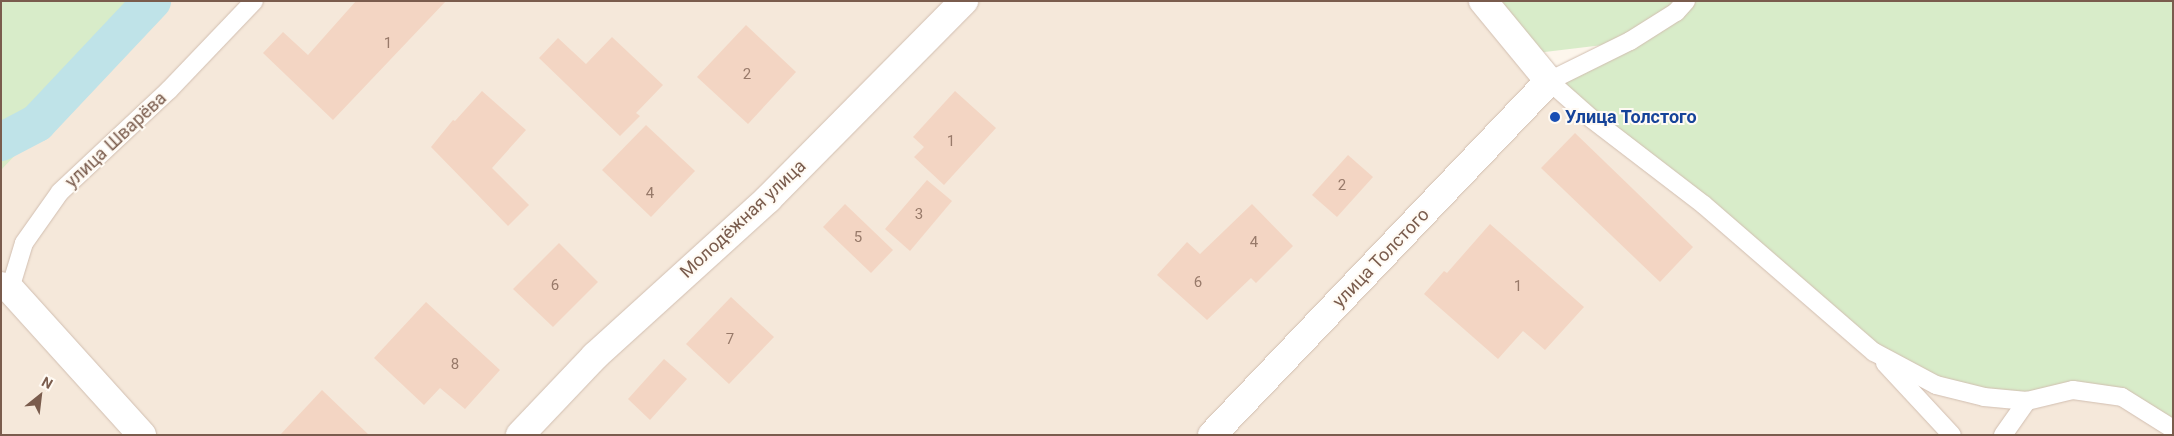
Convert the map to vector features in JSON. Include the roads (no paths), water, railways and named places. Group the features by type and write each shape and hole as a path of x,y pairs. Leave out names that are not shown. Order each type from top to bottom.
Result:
{"street":[{"name":"Молодёжная улица","path":"520,435 595,356 768,199 964,1"},
{"path":"1483,1 1550,81"},
{"name":"улица Толстого","path":"1212,435 1550,81"},
{"path":"6,288 142,435"}],"lane":[{"name":"улица Шварёва","path":"6,288 24,243 60,192 169,90 254,1"},
{"path":"1686,1 1676,12 1630,41 1550,81 1592,119 1704,205 1874,352 1952,435"},
{"path":"1874,352 1936,385 1984,397 2027,401 2073,390 2122,397 2173,429"},
{"path":"2003,435 2027,401"}],"waterway":[{"path":"1,142 37,123 152,1"}],"place":[{"name":"Улица Толстого","path":"1555,117"}]}
